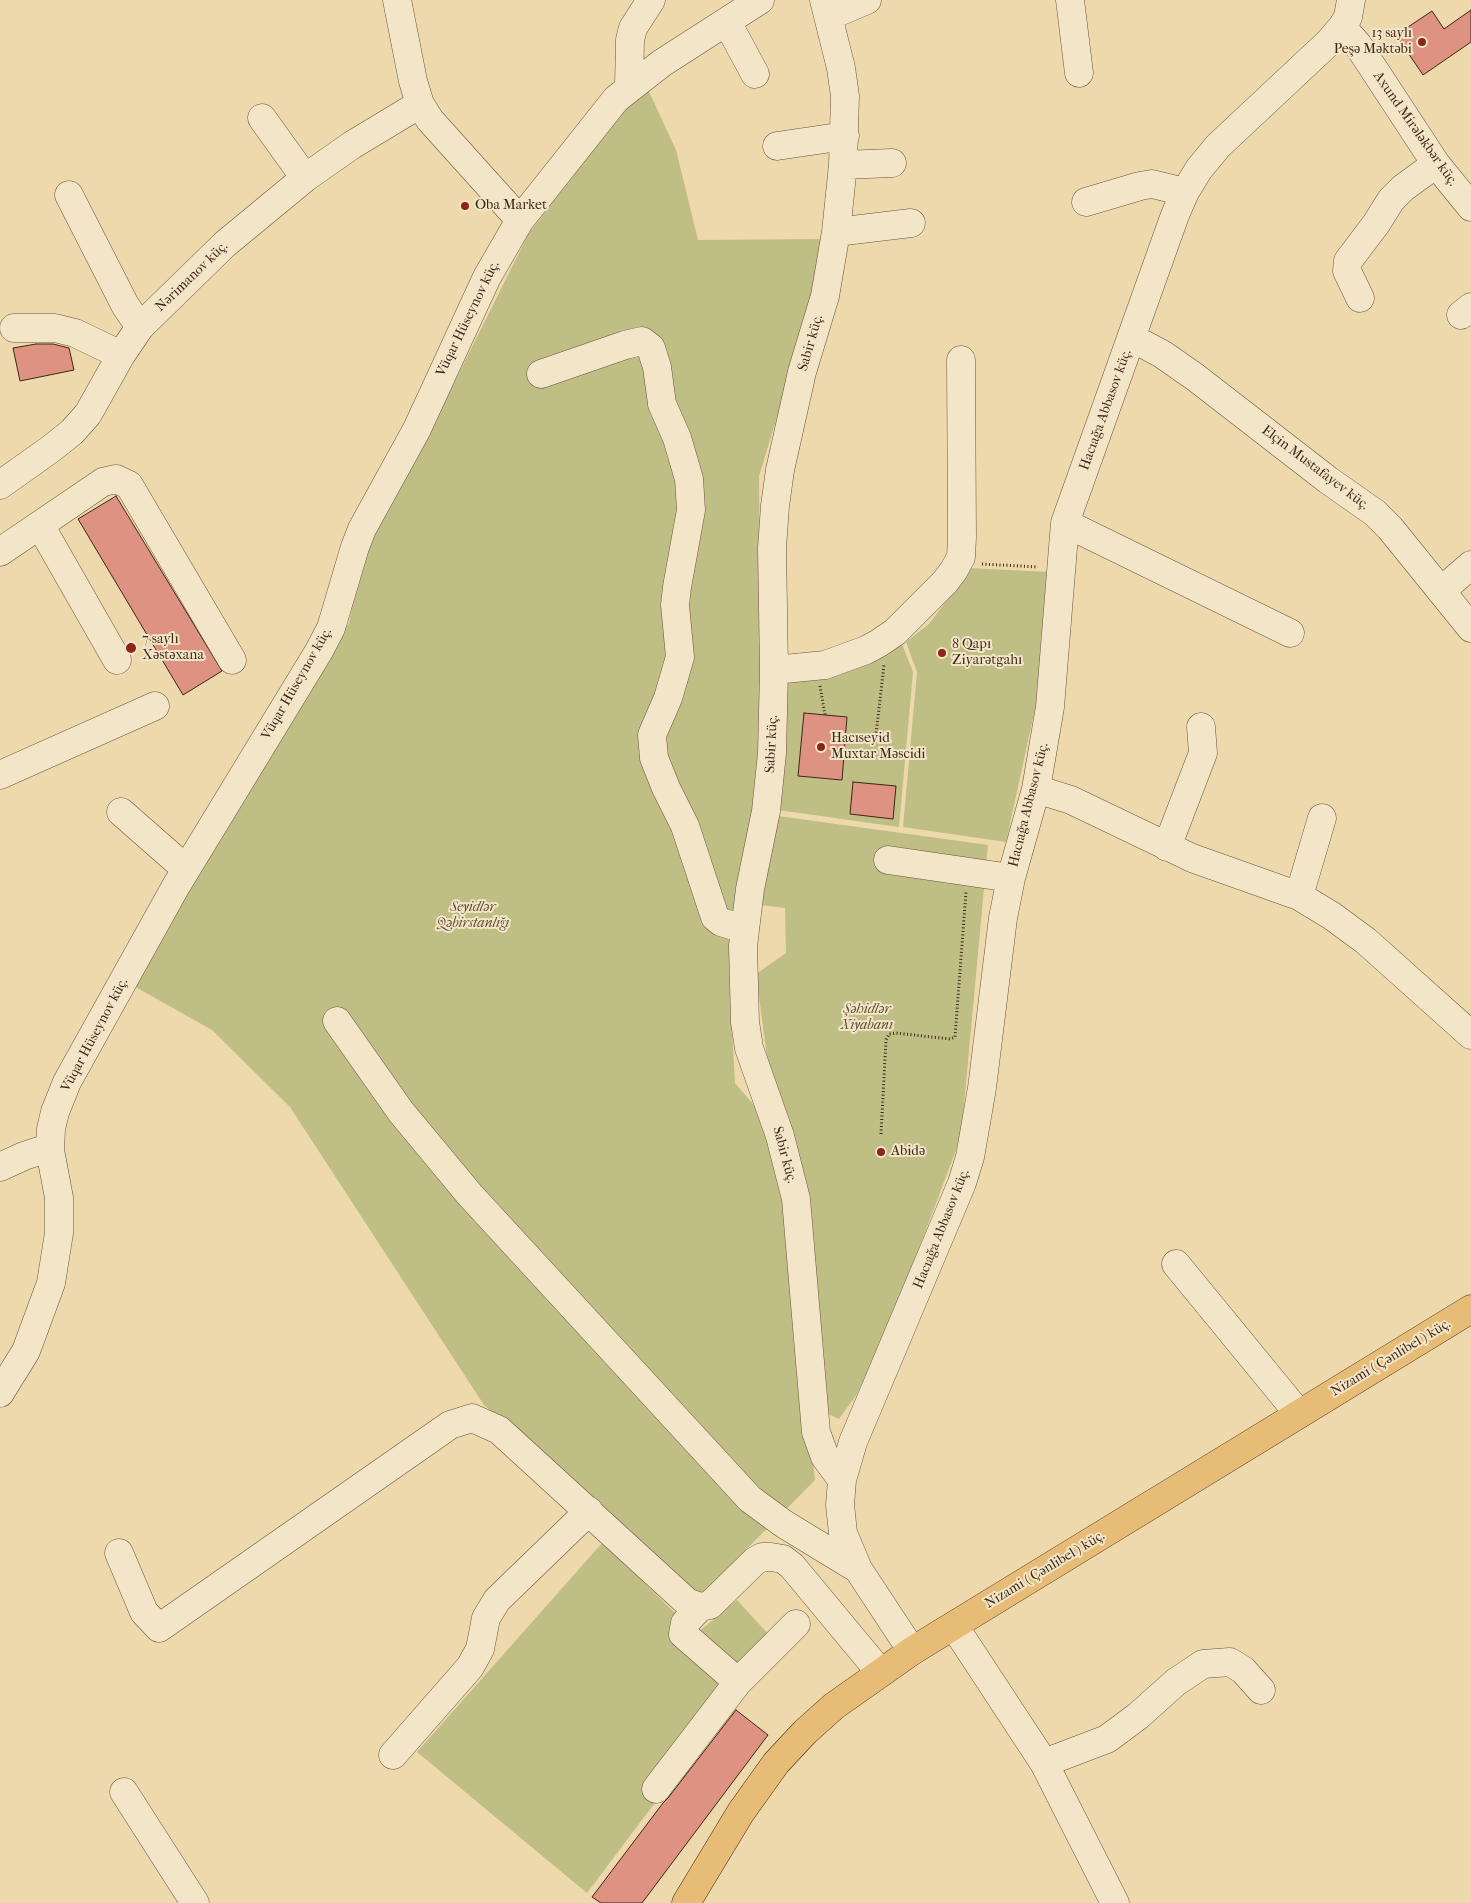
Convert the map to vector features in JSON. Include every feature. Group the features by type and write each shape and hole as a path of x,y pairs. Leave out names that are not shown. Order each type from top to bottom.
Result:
{"main road":[{"name":"Nizami ( Çənlibel ) küç.","path":"686,1903 741,1812 776,1763 805,1732 834,1706 912,1651 1471,1309"}],"street":[{"path":"397,0 413,81 420,104 430,120 520,220"},
{"path":"629,87 630,40 633,28 651,0"},
{"name":"Vüqar Hüseynov küç.","path":"0,1393 26,1351 51,1283 59,1224 59,1198 50,1150 53,1121 67,1082 186,869 319,651 331,628 362,529 417,429 487,277 520,220 600,116 629,87 662,63 760,0"},
{"path":"827,8 867,0"},
{"path":"1070,0 1079,73"},
{"name":"Hacıağa Abbasov küç.","path":"912,1651 858,1569 843,1533 840,1505 842,1480 853,1442 962,1184 970,1157 982,1088 1002,918 1036,789 1050,707 1065,523 1175,215 1185,192 1199,169 1218,146 1329,42 1342,27 1348,18 1351,0"},
{"name":"Sabir küç.","path":"827,8 845,96 843,165 836,232 825,296 802,372 780,470 775,506 772,576 774,670 772,754 768,793 744,929 743,946 745,1022 749,1048 780,1136 796,1199 816,1432 825,1457 842,1480"},
{"path":"727,22 755,74"},
{"name":"Axund Mirələkbər küç.","path":"1342,27 1358,45 1436,164 1471,207"},
{"name":"Nərimanov küç.","path":"0,485 72,432 88,414 121,354 140,327 225,244 306,178 352,145 420,104"},
{"path":"262,118 306,178"},
{"path":"777,146 845,136"},
{"path":"843,165 892,163"},
{"path":"1360,298 1347,271 1348,261 1376,224 1391,200 1436,164"},
{"path":"1086,202 1152,184 1185,192"},
{"path":"69,195 125,305 140,327"},
{"path":"836,232 911,223"},
{"path":"14,328 55,328 75,333 121,354"},
{"name":"Elçin Mustafayev küç.","path":"1132,338 1162,354 1328,480 1375,513 1390,528 1471,628"},
{"path":"541,374 625,344 642,341 651,348 657,367 662,404 677,438 689,479 691,510 675,605 680,656 668,698 652,735 654,758 666,788 686,826 715,917 722,922 744,929"},
{"path":"774,670 817,666 858,653 879,643 894,632 946,582 961,557 961,360"},
{"path":"0,552 103,482 116,479 129,485 232,660"},
{"path":"1065,523 1290,633"},
{"path":"40,525 117,660"},
{"path":"1440,590 1471,565"},
{"path":"0,775 155,706"},
{"path":"1167,847 1203,753 1201,727"},
{"path":"1036,789 1071,800 1192,858 1298,896 1332,916 1366,941 1471,1035"},
{"path":"121,812 186,869"},
{"path":"1298,896 1322,818"},
{"path":"888,860 1011,878"},
{"path":"337,1021 401,1112 470,1195 750,1499 784,1524 858,1569"},
{"path":"0,1167 24,1156 50,1150"},
{"path":"1176,1264 1299,1414"},
{"path":"119,1553 144,1612 158,1628 450,1425 472,1418 499,1430 687,1602 700,1607 710,1605 755,1561 762,1557 783,1560 792,1566 880,1672"},
{"path":"393,1755 470,1667 480,1649 486,1618 497,1600 589,1511"},
{"path":"700,1607 685,1623 683,1634 738,1682"},
{"path":"656,1789 738,1682 796,1624"},
{"path":"954,1626 1044,1763 1115,1903"},
{"path":"1044,1763 1107,1739 1138,1716 1176,1682 1204,1664 1230,1662 1243,1670 1261,1690"},
{"path":"124,1792 195,1903"}],"path":[{"path":"961,557 985,565 1061,568"},
{"path":"875,743 884,663 879,643"},
{"path":"817,666 825,715"},
{"path":"881,1134 886,1040 889,1034 896,1033 950,1039 955,1037 968,872"}],"green space":[{"name":"Seyidlər Qəbirstanlığı","path":"645,83 676,150 698,240 825,239 817,286 759,476 761,807 729,973 735,1083 753,1104 767,1137 780,1181 815,1480 699,1597 484,1405 290,1107 212,1030 132,985 243,790 349,623 367,535 441,409 529,233"},
{"path":"967,568 1049,572 1039,690 1006,842 903,827 917,672 906,642 929,624 953,592"},
{"path":"902,644 913,672 899,827 778,810 783,681 839,671"},
{"name":"Şəhidlər Xiyabanı","path":"778,816 988,845 961,1137 891,1322 857,1394 839,1419 826,1413 768,1065 756,974 786,953 785,908 761,905"},
{"path":"603,1542 696,1634 737,1600 770,1636 643,1792 654,1804 587,1893 417,1752"}],"building":[{"path":"1471,10 1471,42 1423,75 1396,35 1432,11 1444,29"},
{"path":"36,344 53,344 69,348 74,370 20,381 13,348"},
{"path":"116,496 222,671 183,695 78,519"},
{"path":"804,713 847,717 842,780 798,776"},
{"path":"853,782 896,786 893,819 850,814"},
{"path":"736,1710 768,1735 642,1903 601,1903 592,1897 663,1803"}],"place":[{"name":"13 saylı Peşə Məktəbi","path":"1422,42"},
{"name":"Oba Market","path":"465,206"},
{"name":"7 saylı Xəstəxana","path":"131,648"},
{"name":"8 Qapı Ziyarətgahı","path":"942,653"},
{"name":"Hacıseyid Muxtar Məscidi","path":"821,747"},
{"name":"Abidə","path":"881,1152"}]}
